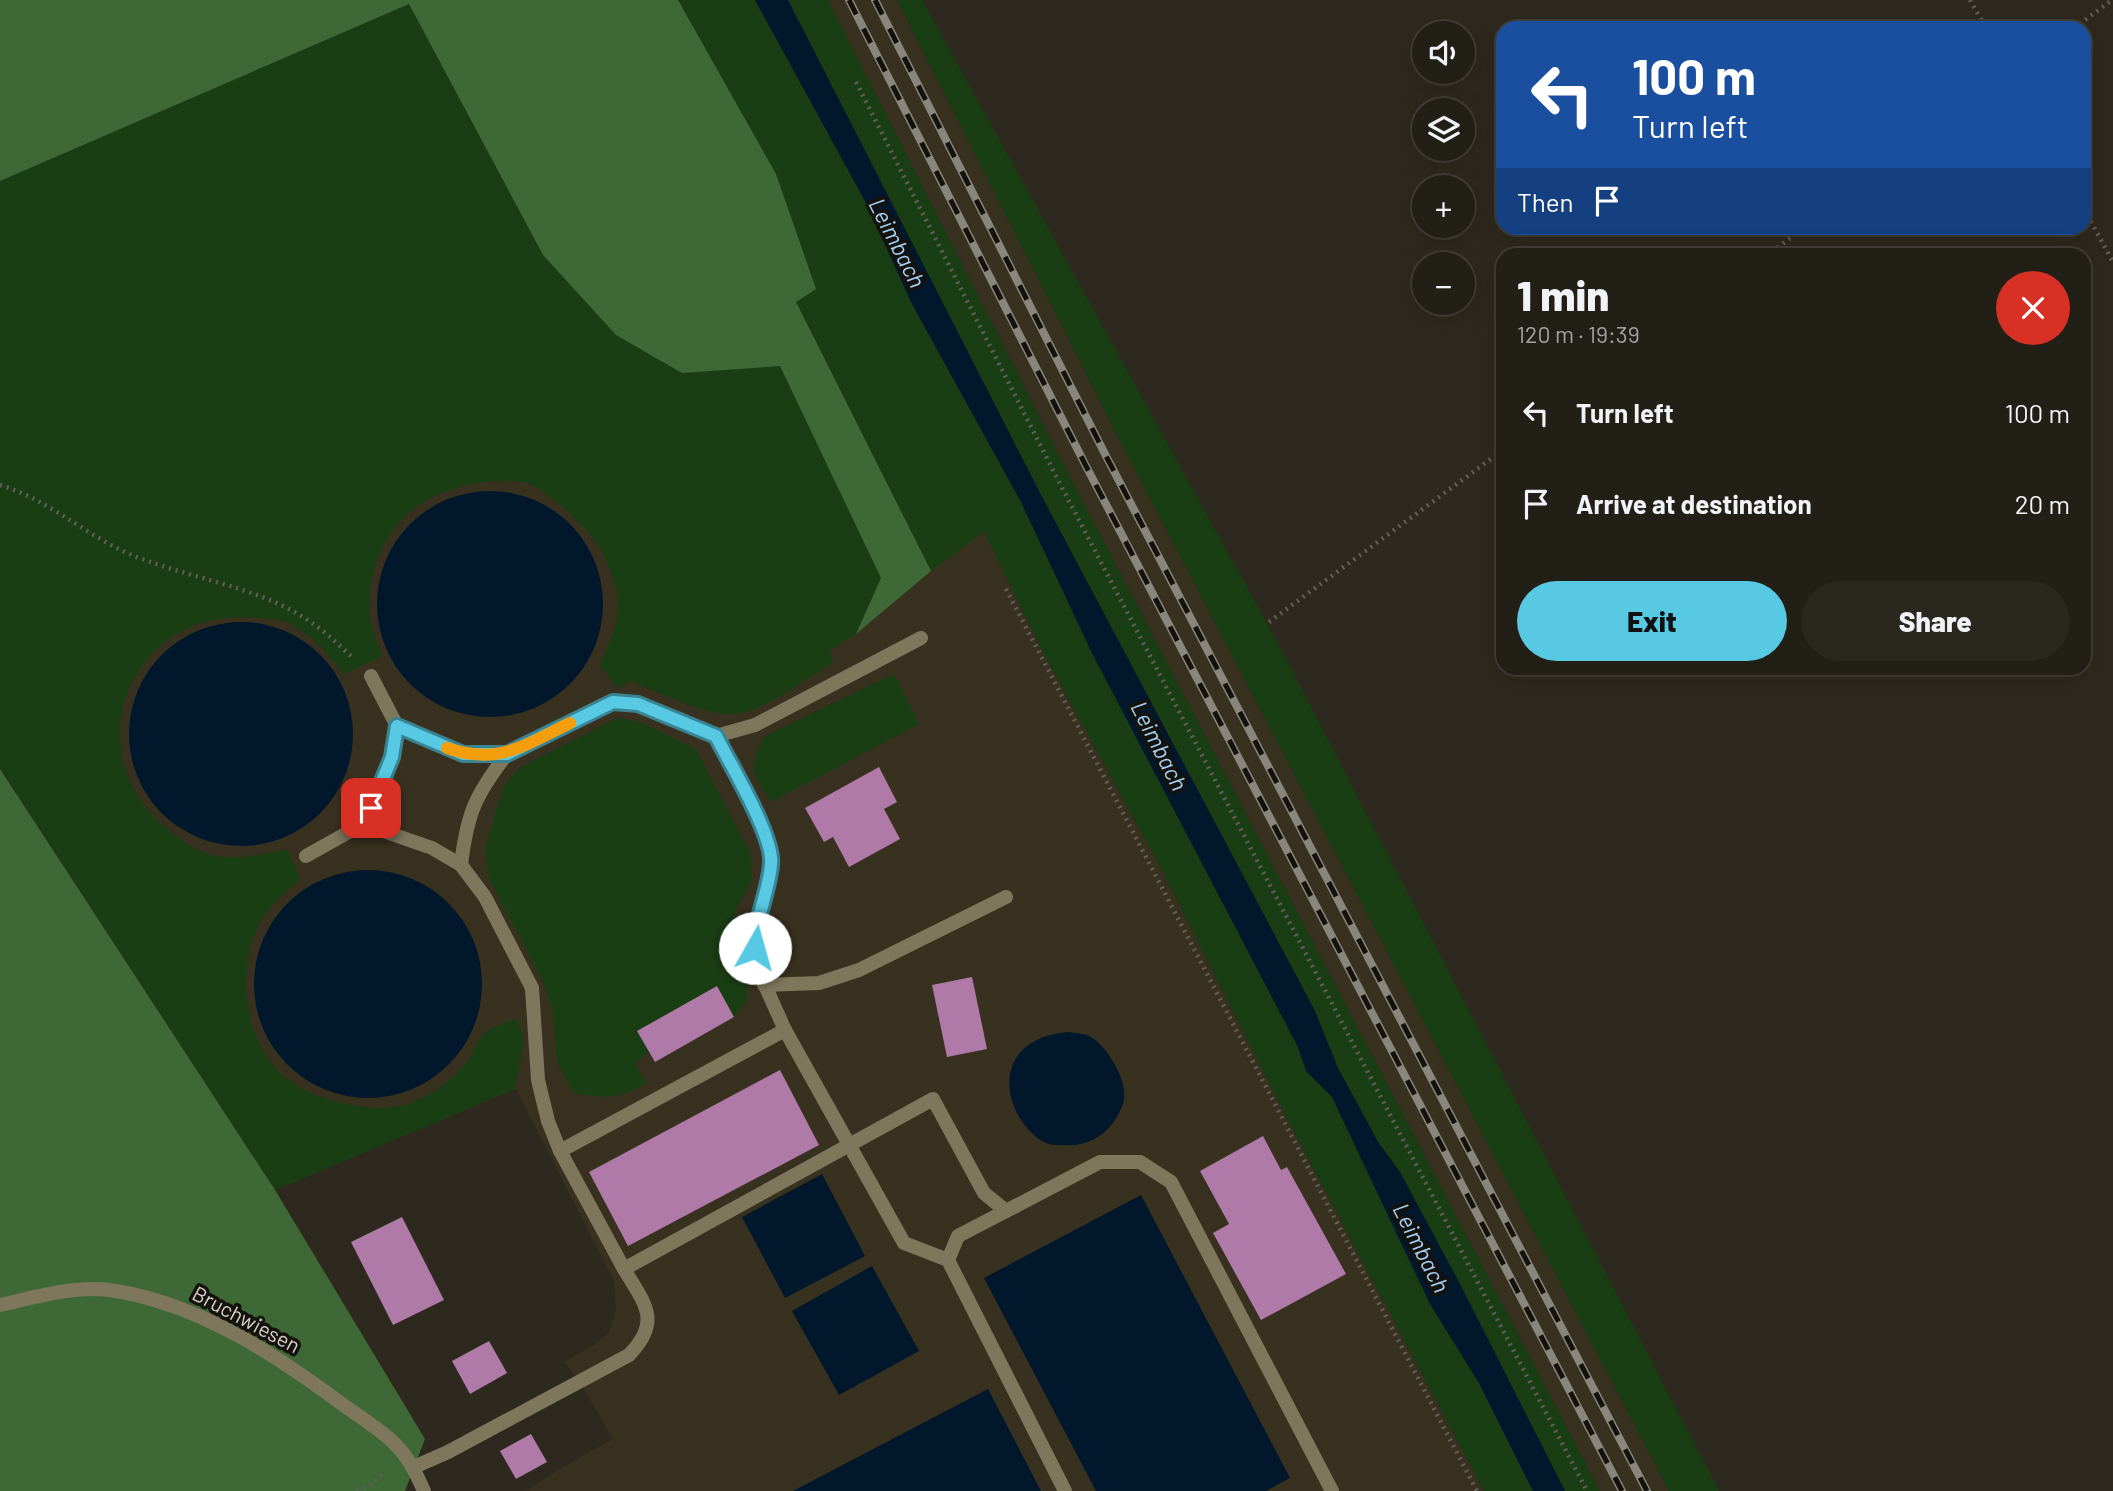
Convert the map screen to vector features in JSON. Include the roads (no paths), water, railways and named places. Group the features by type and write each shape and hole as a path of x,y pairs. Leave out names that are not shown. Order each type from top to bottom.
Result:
{"street":[{"path":"461,866 466,823 485,782 507,754 613,702 638,704 716,736 755,725 921,638"},
{"path":"306,856 363,824 392,757 397,726 371,676"},
{"path":"397,726 463,754 507,754"},
{"path":"716,736 766,836 772,862 755,932 755,963 764,985 785,1030 904,1243 948,1259 1065,1491"},
{"path":"363,824 432,848 461,866 485,897 533,988 538,1080 548,1121 560,1151 646,1305 649,1323 641,1342 629,1354 448,1452 414,1467"},
{"path":"764,985 819,983 859,970 1006,897"},
{"path":"560,1151 785,1030"},
{"path":"624,1269 933,1099 984,1193 1006,1211"},
{"path":"948,1259 958,1236 1100,1162 1140,1162 1171,1182 1332,1491"},
{"name":"Bruchwiesen","path":"0,1305 65,1291 113,1290 181,1308 256,1345 327,1392 403,1452 414,1467 424,1491"}],"water":[{"name":"Leimbach","path":"755,0 788,0 1040,493 1315,1011 1338,1068 1378,1142 1400,1172 1565,1491 1533,1491 1479,1383 1430,1304 1332,1097 1306,1071 1298,1047 1092,653 1021,502 912,304 865,201"},
{"path":"479,491 501,491 533,499 570,524 595,561 603,604 595,647 570,684 533,709 501,717 479,717 437,704 403,676 385,647 377,615 377,593 390,551 418,517 447,499"},
{"path":"230,622 252,622 294,635 312,647 328,663 345,691 353,734 345,777 328,805 312,821 284,838 252,846 230,846 188,833 170,821 154,805 137,777 129,745 129,723 142,681 154,663 170,647 198,630"},
{"path":"357,870 379,870 422,883 449,903 469,930 480,962 480,1006 469,1038 449,1065 422,1085 401,1093 379,1098 357,1098 314,1085 287,1065 267,1038 259,1017 254,995 254,973 267,930 287,903 314,883 335,875"},
{"path":"1068,1032 1089,1036 1102,1046 1119,1072 1124,1102 1113,1123 1098,1137 1081,1144 1051,1145 1035,1136 1018,1115 1010,1090 1010,1076 1013,1064 1030,1044 1048,1036"},
{"path":"822,1174 865,1256 785,1298 742,1217"},
{"path":"1141,1195 1290,1478 1266,1491 1096,1491 984,1278"},
{"path":"872,1266 919,1351 839,1395 792,1311"},
{"path":"988,1389 1041,1491 793,1491"}],"railway":[{"path":"849,0 1087,468 1622,1491"},
{"path":"875,0 1107,458 1647,1491"}]}
